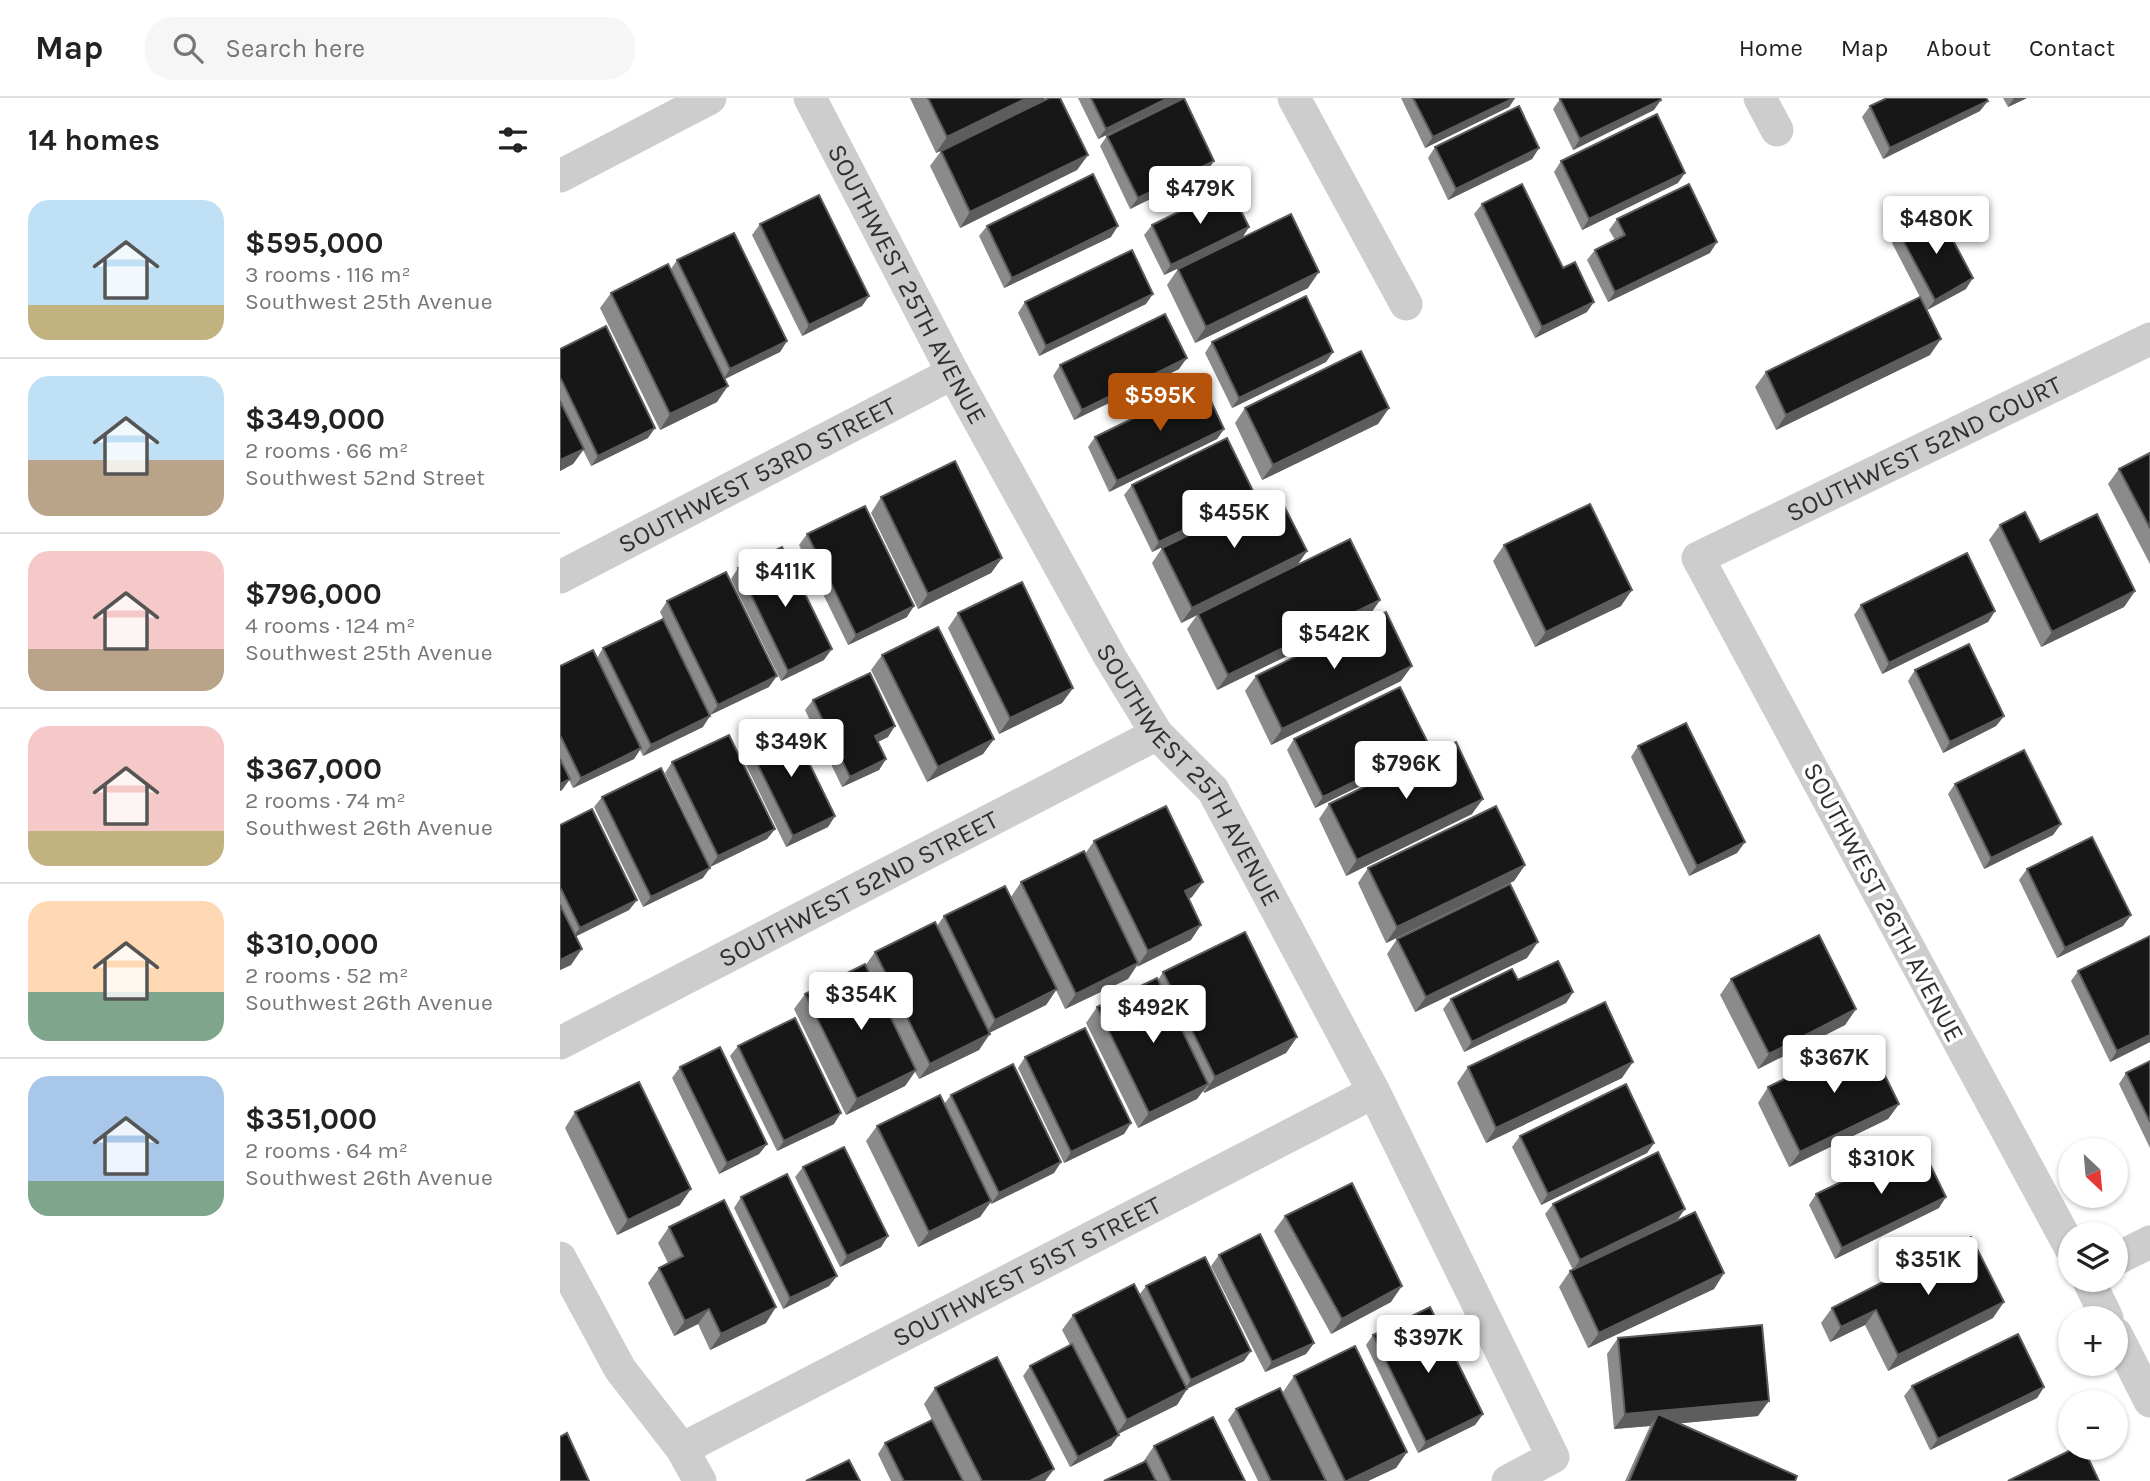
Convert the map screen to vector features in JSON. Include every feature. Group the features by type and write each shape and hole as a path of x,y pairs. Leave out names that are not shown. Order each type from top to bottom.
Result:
{"street":[{"path":"560,176 710,98"},
{"name":"SOUTHWEST 25TH AVENUE","path":"810,98 953,373 1110,657 1157,734 1213,790 1374,1092 1553,1457 1508,1481"},
{"path":"1294,98 1406,304"},
{"path":"1760,98 1777,130"},
{"name":"SOUTHWEST 52ND COURT","path":"1698,558 2150,339"},
{"name":"SOUTHWEST 53RD STREET","path":"560,577 953,373"},
{"name":"SOUTHWEST 26TH AVENUE","path":"1698,558 2058,1225"},
{"name":"SOUTHWEST 52ND STREET","path":"560,1043 1157,734"},
{"name":"SOUTHWEST 51ST STREET","path":"682,1449 1374,1092"},
{"path":"2128,1253 2150,1242"},
{"path":"560,1258 620,1369 682,1449 700,1481"},
{"path":"2128,1358 2150,1401"}],"building":[{"path":"928,98 1027,98 947,137"},
{"path":"1049,98 1060,98 1088,155 970,212 941,151"},
{"path":"1091,98 1168,98 1106,129"},
{"path":"1184,98 1214,161 1138,198 1107,136"},
{"path":"1413,98 1514,98 1433,137"},
{"path":"1887,98 1986,98 1988,101 1890,148 1870,106"},
{"path":"1560,99 1661,100 1580,139"},
{"path":"1519,106 1539,148 1456,189 1435,147"},
{"path":"1657,114 1685,173 1589,219 1561,161"},
{"path":"1093,174 1118,226 1012,278 987,226"},
{"path":"1522,184 1563,268 1575,262 1594,302 1542,327 1482,204"},
{"path":"1689,184 1717,242 1615,292 1595,250 1625,235 1617,219"},
{"path":"1229,187 1249,227 1171,265 1152,225"},
{"path":"819,195 869,296 809,325 760,224"},
{"path":"1938,212 1973,278 1935,300 1899,233"},
{"path":"1291,214 1319,272 1206,327 1178,269"},
{"path":"734,233 787,341 730,369 677,260"},
{"path":"1132,250 1153,294 1046,346 1025,302"},
{"path":"668,264 728,386 670,414 611,293"},
{"path":"1306,296 1333,352 1239,398 1212,342"},
{"path":"1920,297 1941,339 1786,415 1766,372"},
{"path":"1165,314 1187,358 1082,410 1060,365"},
{"path":"606,326 655,428 598,456 560,377 560,349"},
{"path":"1361,351 1389,408 1273,465 1245,408"},
{"path":"1203,384 1224,429 1117,481 1095,437"},
{"path":"560,401 584,449 560,460"},
{"path":"1227,438 1255,495 1159,542 1132,485"},
{"path":"2150,453 2150,528 2119,469"},
{"path":"955,461 1002,558 928,594 881,497"},
{"path":"1277,492 1307,551 1192,608 1162,548"},
{"path":"1590,504 1632,590 1546,632 1504,545"},
{"path":"865,506 914,606 856,635 807,534"},
{"path":"2025,512 2040,542 2097,514 2135,591 2052,632 2000,525"},
{"path":"1350,539 1380,600 1228,675 1198,614"},
{"path":"782,547 832,649 788,671 738,568"},
{"path":"1967,553 1995,611 1889,663 1861,605"},
{"path":"726,572 777,676 718,705 667,601"},
{"path":"1022,582 1073,688 1010,718 958,613"},
{"path":"1386,612 1412,666 1282,729 1256,676"},
{"path":"663,619 710,716 651,745 603,648"},
{"path":"938,627 994,739 938,767 882,655"},
{"path":"1969,644 2004,716 1950,742 1915,670"},
{"path":"593,650 641,748 581,778 560,735 560,666"},
{"path":"870,673 895,726 875,736 886,759 850,777 813,700"},
{"path":"1400,687 1429,745 1323,797 1294,739"},
{"path":"789,722 835,816 793,836 747,743"},
{"path":"1686,723 1745,842 1697,866 1638,746"},
{"path":"729,735 775,829 718,856 672,762"},
{"path":"1456,742 1483,799 1357,860 1329,804"},
{"path":"2024,750 2061,824 1991,858 1955,784"},
{"path":"560,759 570,779 560,784"},
{"path":"661,768 710,868 651,897 602,797"},
{"path":"1166,806 1203,882 1185,891 1201,925 1148,951 1094,841"},
{"path":"1496,806 1525,865 1397,927 1368,868"},
{"path":"592,809 637,900 580,928 560,887 560,825"},
{"path":"2092,837 2131,915 2065,948 2027,869"},
{"path":"1084,851 1138,963 1076,994 1021,882"},
{"path":"1510,884 1538,942 1426,997 1397,939"},
{"path":"1005,886 1057,989 995,1020 944,916"},
{"path":"560,905 582,949 560,960"},
{"path":"935,922 990,1034 930,1064 875,952"},
{"path":"1245,932 1297,1037 1215,1077 1163,972"},
{"path":"1819,935 1856,1009 1769,1054 1731,979"},
{"path":"2150,936 2150,1035 2117,1051 2078,971"},
{"path":"1558,961 1573,992 1472,1042 1451,999 1512,969 1518,980"},
{"path":"865,964 916,1070 857,1099 805,994"},
{"path":"1157,978 1208,1084 1149,1113 1097,1007"},
{"path":"1605,1002 1633,1062 1496,1128 1468,1067"},
{"path":"795,1018 841,1113 784,1141 738,1046"},
{"path":"1085,1028 1131,1123 1071,1152 1025,1057"},
{"path":"1867,1039 1899,1104 1800,1152 1768,1087"},
{"path":"720,1047 767,1144 727,1163 680,1067"},
{"path":"2150,1061 2150,1122 2126,1073"},
{"path":"1013,1064 1061,1162 999,1193 951,1095"},
{"path":"639,1082 691,1189 628,1220 575,1112"},
{"path":"1626,1084 1654,1143 1548,1194 1520,1136"},
{"path":"940,1095 991,1201 929,1232 877,1126"},
{"path":"1920,1144 1946,1197 1842,1248 1816,1194"},
{"path":"844,1147 888,1236 847,1256 803,1167"},
{"path":"1658,1152 1685,1209 1580,1260 1553,1204"},
{"path":"787,1174 837,1276 790,1298 741,1197"},
{"path":"1352,1183 1402,1286 1342,1319 1285,1216"},
{"path":"724,1200 776,1307 721,1334 709,1309 685,1321 659,1268 683,1256 669,1227"},
{"path":"1695,1212 1724,1273 1599,1333 1570,1271"},
{"path":"1260,1234 1314,1343 1272,1362 1219,1255"},
{"path":"1971,1237 2004,1302 1898,1355 1876,1310 1841,1327 1832,1308"},
{"path":"1205,1257 1251,1351 1191,1380 1146,1286"},
{"path":"1134,1284 1187,1389 1127,1420 1073,1315"},
{"path":"1430,1307 1483,1414 1426,1442 1373,1335"},
{"path":"1762,1325 1769,1401 1625,1414 1618,1338"},
{"path":"2018,1334 2044,1387 1938,1439 1912,1386"},
{"path":"1072,1344 1119,1435 1078,1457 1030,1366"},
{"path":"1355,1346 1407,1452 1345,1481 1294,1376"},
{"path":"997,1357 1054,1469 1030,1481 982,1481 935,1388"},
{"path":"1280,1388 1326,1481 1271,1481 1236,1409"},
{"path":"1658,1414 1797,1476 1795,1481 1629,1481"},
{"path":"1213,1417 1245,1481 1171,1481 1154,1446"},
{"path":"932,1420 963,1481 904,1481 885,1443"},
{"path":"567,1433 589,1481 560,1481 560,1437"},
{"path":"2058,1456 2058,1460 2089,1460 2099,1481 2008,1481"},
{"path":"849,1460 860,1481 806,1481"},
{"path":"1146,1461 1156,1481 1104,1481"}]}
